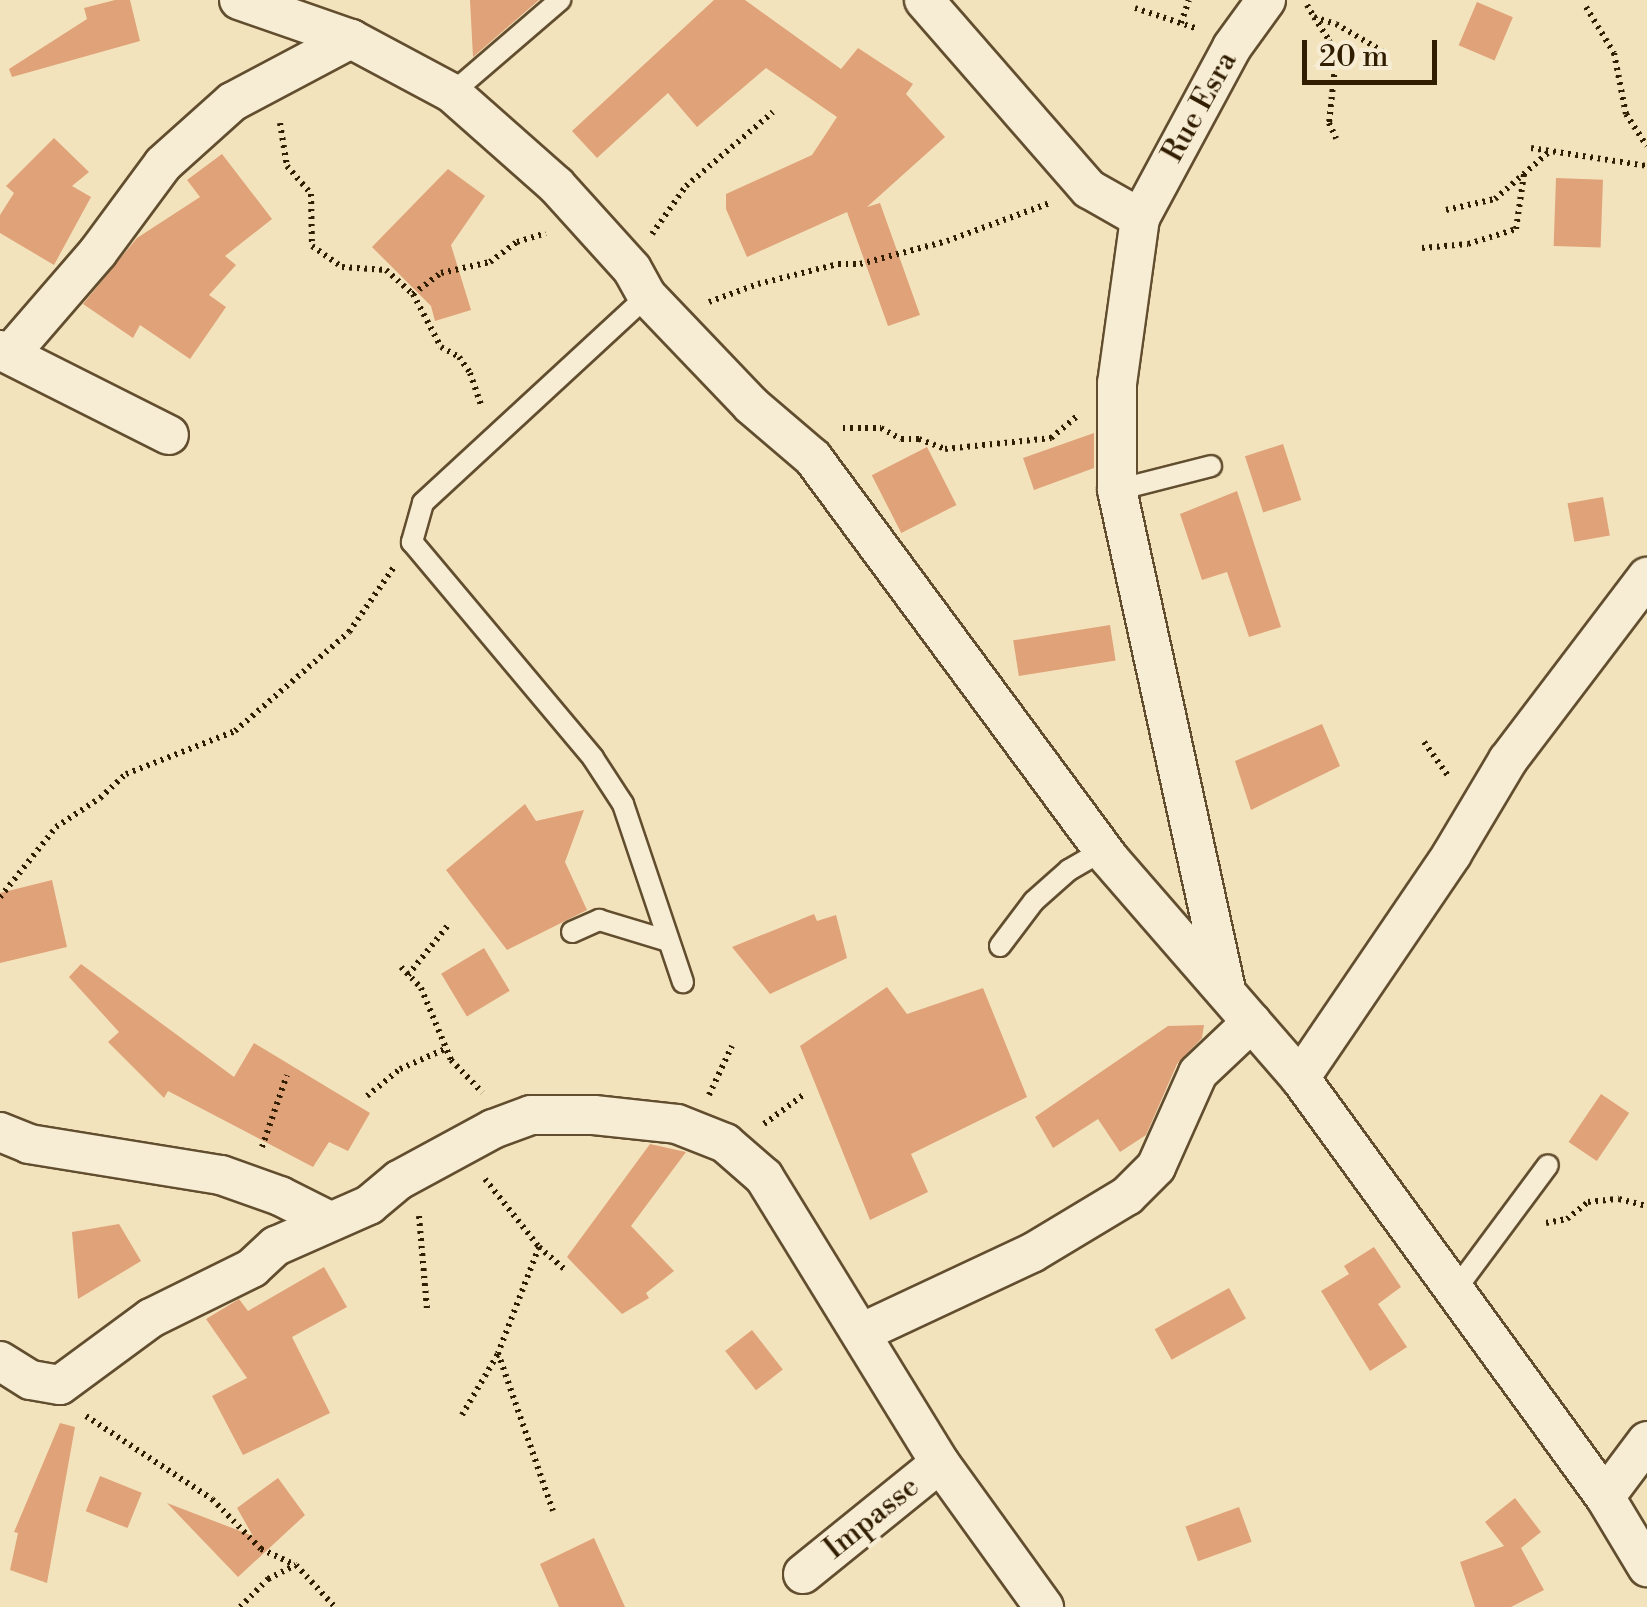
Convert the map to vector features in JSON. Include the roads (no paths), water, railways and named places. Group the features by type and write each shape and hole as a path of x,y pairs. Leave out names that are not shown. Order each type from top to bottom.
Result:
{"street":[{"path":"238,0 351,39 452,93 556,185 609,244 647,296 812,458 1103,850 1300,1078 1605,1497 1647,1567"},
{"path":"924,0 1089,190 1140,218 1117,383 1117,490 1226,992"},
{"name":"Rue Esra","path":"1140,218 1232,46 1257,12"},
{"path":"169,435 5,352 98,252 163,164 232,102 351,39"},
{"path":"1300,1078 1452,854 1508,760 1647,578"},
{"path":"860,1333 1032,1253 1127,1196 1156,1166 1198,1073 1252,1022"},
{"path":"0,1361 31,1380 60,1385 151,1318 252,1268 276,1246 368,1205 417,1170 532,1115 594,1114 677,1124 724,1143 764,1177 940,1463 1044,1607"},
{"path":"0,1132 29,1144 192,1170 249,1185 328,1220"},
{"path":"1605,1497 1647,1441"},
{"name":"Impasse","path":"803,1574 940,1463"}],"lane":[{"path":"452,93 560,0"},
{"path":"647,296 423,503 412,542 593,758 623,804 683,982"},
{"path":"1117,490 1211,466"},
{"path":"1000,946 1034,901 1070,870 1103,850"},
{"path":"572,932 599,920 668,940"},
{"path":"1453,1293 1548,1164"}]}
